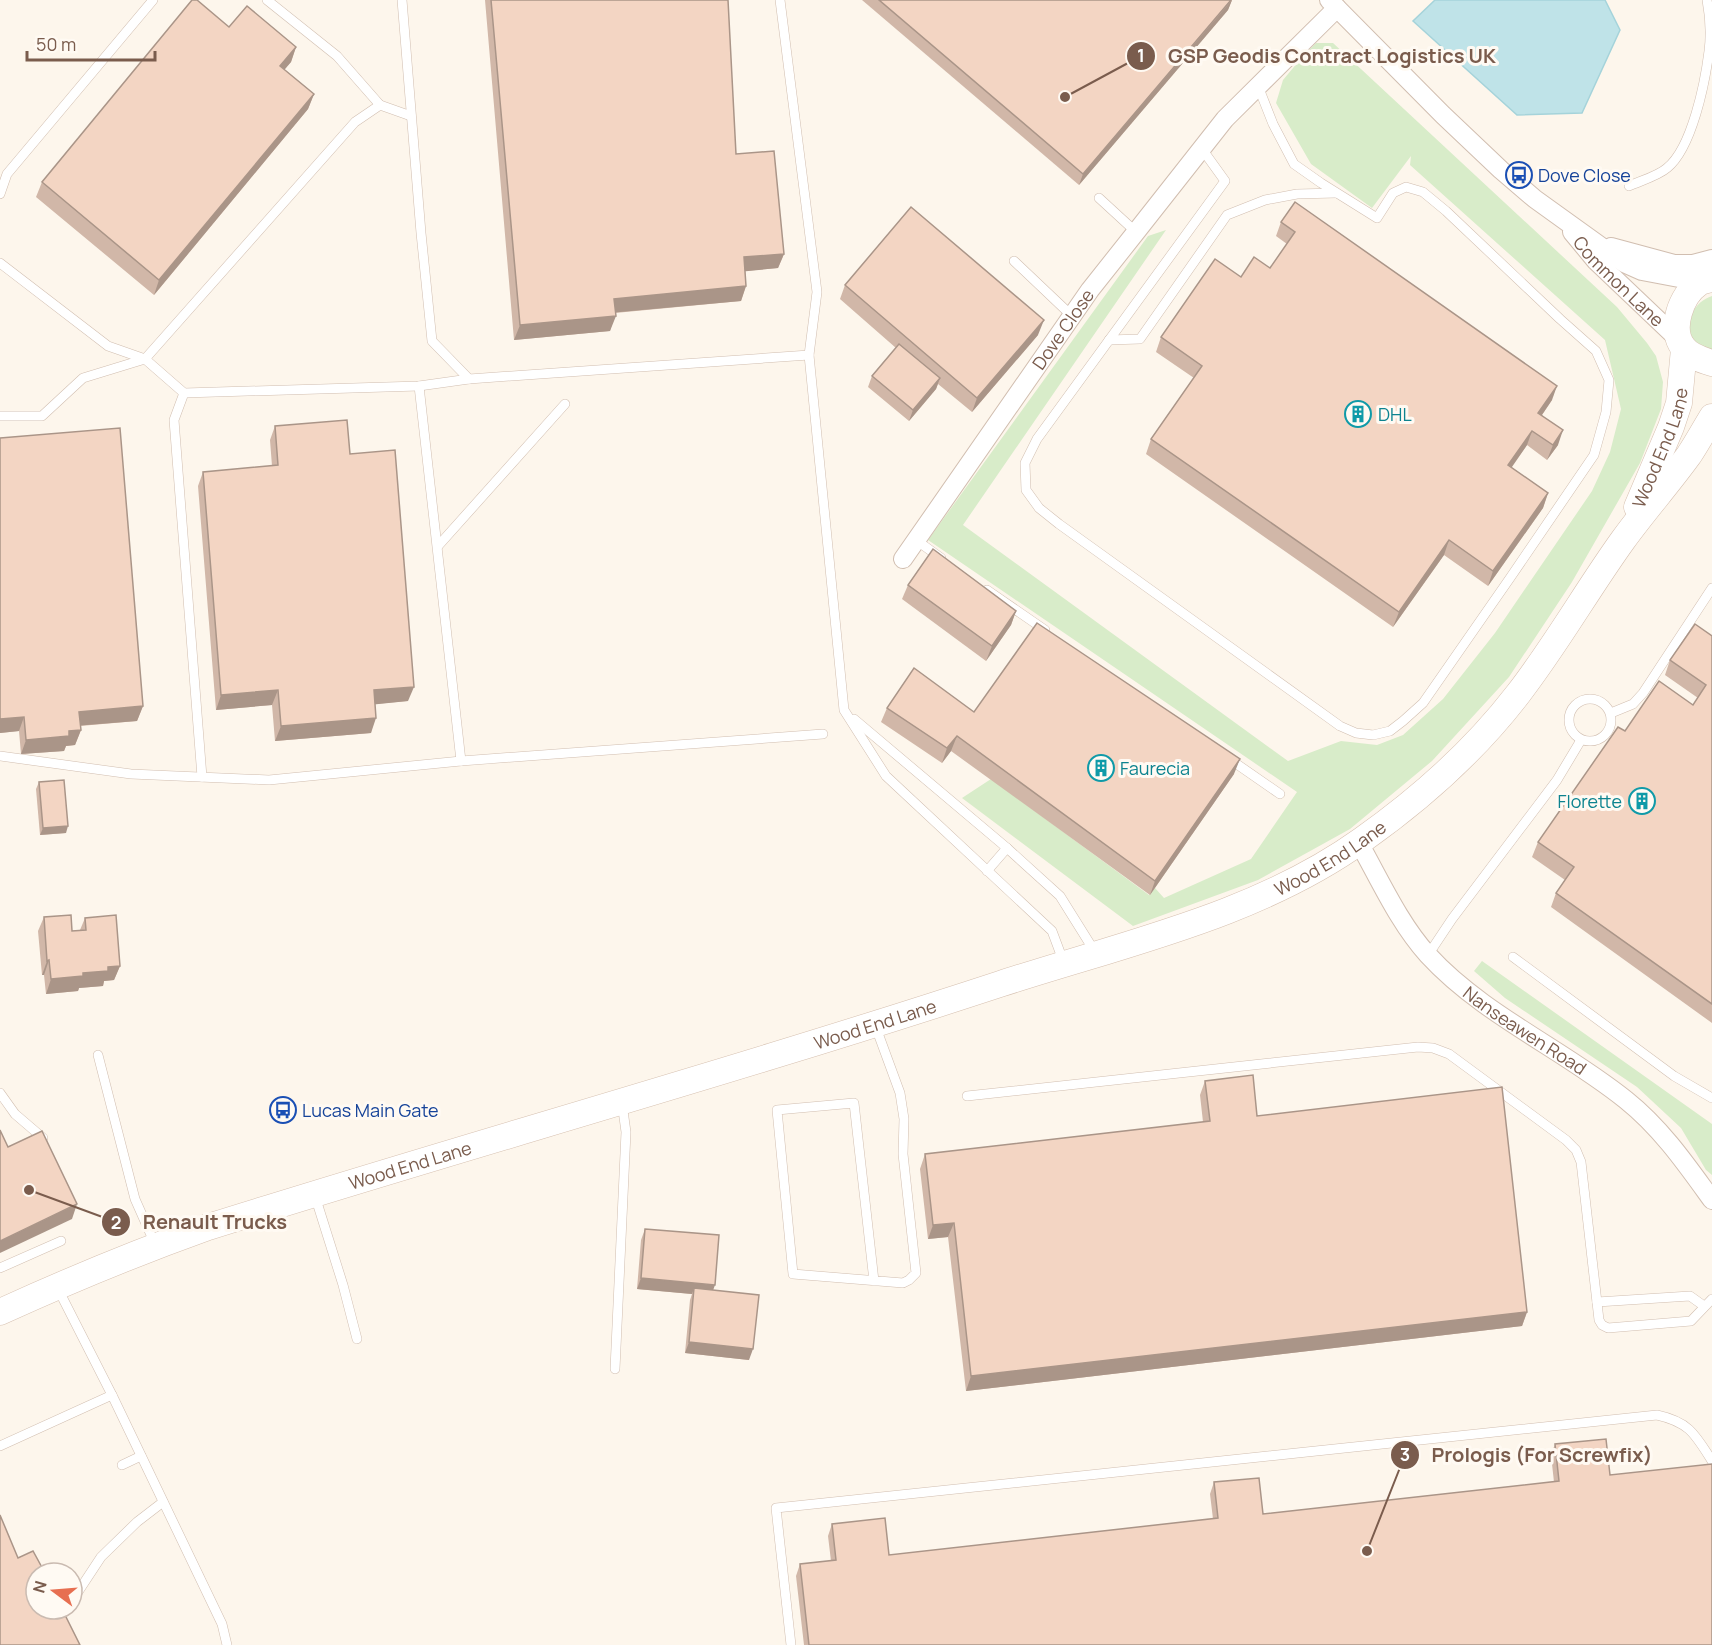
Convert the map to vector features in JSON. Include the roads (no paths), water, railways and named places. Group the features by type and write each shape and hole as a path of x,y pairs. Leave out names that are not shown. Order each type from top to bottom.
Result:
{"street":[{"name":"Dove Close","path":"903,559 1072,316 1136,232 1224,119 1258,86 1333,4"},
{"name":"Common Lane","path":"1333,4 1501,170 1562,219 1624,263 1642,271 1709,276"},
{"name":"Common Lane","path":"1562,219 1596,261 1681,344"},
{"path":"1598,243 1674,264 1693,264 1709,276"},
{"name":"Wood End Lane","path":"1623,540 1679,403 1681,344 1677,326 1680,309 1685,299 1709,276"},
{"path":"1681,344 1695,356 1712,363"},
{"name":"Wood End Lane","path":"0,1312 57,1286 208,1227 875,1024 1064,963 1092,947 1224,912 1309,872 1359,843 1401,810 1480,738 1516,696 1561,635 1623,540 1692,451 1712,417"},
{"path":"1692,451 1712,432"},
{"name":"Nanseawen Road","path":"1359,843 1399,915 1428,955 1467,992 1627,1100 1663,1133 1712,1200"}],"lane":[{"path":"0,194 7,174 153,0"},
{"path":"267,0 337,56 380,105 411,116"},
{"path":"402,0 432,341 469,379"},
{"path":"780,0 817,292 809,355 844,710 886,776 1052,931 1064,963"},
{"path":"1629,186 1666,169 1683,150 1697,113 1709,50 1707,0"},
{"path":"1202,148 1225,181 1037,439 1025,463 1026,490 1039,508 1340,726 1356,733 1373,735 1390,731 1423,703 1594,455 1606,412 1609,380 1596,351 1423,192 1406,187 1393,193 1377,218 1294,164 1273,124 1258,86"},
{"path":"0,416 42,416 83,378 145,359 355,122 380,105"},
{"path":"1109,340 1140,339 1227,215 1265,200 1297,194 1336,193"},
{"path":"1099,198 1136,232"},
{"path":"1014,261 1072,316"},
{"path":"0,263 108,346 145,359 184,393 419,386 469,379 809,355"},
{"path":"419,386 461,761"},
{"path":"184,393 174,420 202,777"},
{"path":"438,546 565,404"},
{"path":"916,540 946,561"},
{"path":"975,581 1054,636"},
{"path":"1611,712 1633,704 1643,693 1712,588"},
{"path":"1588,698 1602,702 1611,712 1611,727 1602,738 1595,741 1581,740 1575,736 1569,723 1569,716 1575,704 1588,698"},
{"path":"844,710 1060,896 1092,947"},
{"path":"0,756 131,774 269,780 461,761 823,734"},
{"path":"1428,955 1452,919 1557,780 1581,740"},
{"path":"1221,752 1280,794"},
{"path":"987,871 1007,848"},
{"path":"1513,957 1674,1076 1712,1098"},
{"path":"874,1281 854,1103 777,1110 793,1274 874,1281 903,1283 909,1280 916,1273 903,1154 904,1119 900,1093 875,1024"},
{"path":"967,1096 1418,1047 1433,1048 1449,1054 1566,1140 1576,1150 1581,1162 1599,1320 1602,1325 1608,1328 1691,1321 1708,1303 1690,1296 1597,1302"},
{"path":"98,1055 135,1199 156,1246"},
{"path":"0,1093 15,1114 43,1138"},
{"path":"615,1369 626,1132 621,1101"},
{"path":"314,1194 343,1285 357,1339"},
{"path":"0,1268 61,1241"},
{"path":"57,1286 222,1624 227,1645"},
{"path":"0,1446 112,1395"},
{"path":"791,1645 776,1508 1657,1415 1674,1419 1688,1428 1712,1461"},
{"path":"122,1465 141,1456"},
{"path":"84,1583 101,1557 137,1522 163,1502"}],"water":[{"path":"1435,0 1605,0 1620,30 1582,113 1517,115 1413,21"}],"place":[{"name":"GSP Geodis Contract Logistics UK","path":"1065,97"},
{"name":"Dove Close","path":"1519,175"},
{"name":"DHL","path":"1358,414"},
{"name":"Faurecia","path":"1101,768"},
{"name":"Florette","path":"1642,801"},
{"name":"Lucas Main Gate","path":"283,1110"},
{"name":"Renault Trucks","path":"29,1190"},
{"name":"Prologis (For Screwfix)","path":"1367,1551"}]}
